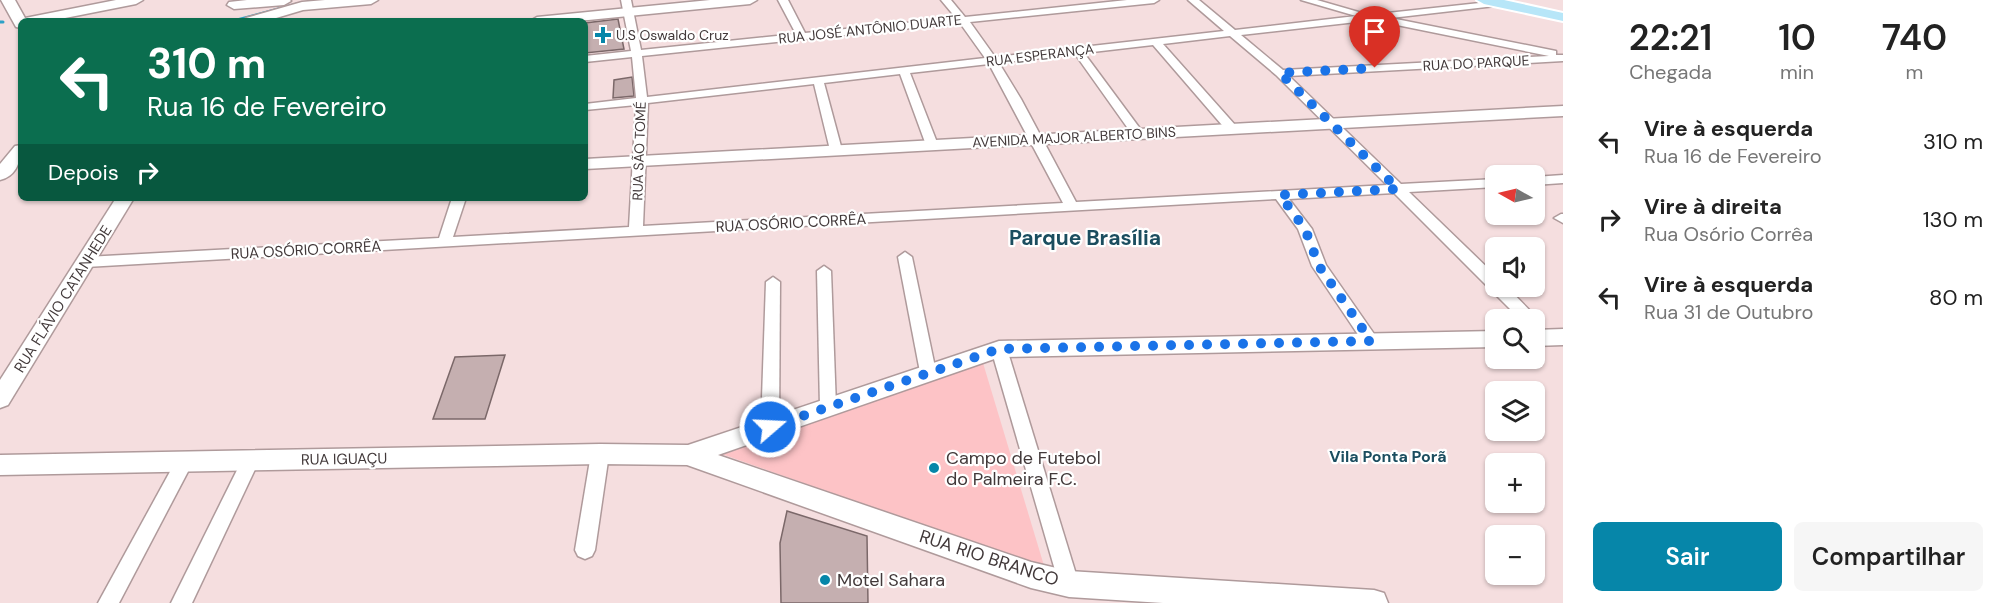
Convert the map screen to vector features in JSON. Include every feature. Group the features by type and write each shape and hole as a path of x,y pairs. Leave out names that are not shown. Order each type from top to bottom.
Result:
{"main road":[{"path":"1521,0 1563,8"},
{"path":"1489,1 1563,17"}],"street":[{"path":"8,0 18,18"},
{"path":"44,18 136,0"},
{"path":"229,18 234,3 303,0"},
{"path":"261,18 302,6 371,0"},
{"path":"555,18 627,6 750,0"},
{"path":"783,0 802,36"},
{"path":"946,0 964,19 994,60 1072,207"},
{"name":"RUA JOSÉ ANTÔNIO DUARTE","path":"588,59 1154,0"},
{"path":"1193,0 1280,73 1485,275"},
{"path":"1306,0 1563,57"},
{"name":"RUA ESPERANÇA","path":"588,107 903,69 1236,34 1489,1"},
{"name":"RUA SÃO TOMÉ","path":"627,6 637,54 642,100 636,231"},
{"path":"1156,42 1232,129"},
{"path":"1077,50 1138,134"},
{"name":"RUA DO PARQUE","path":"1280,73 1563,57"},
{"path":"903,69 932,145"},
{"path":"818,79 836,150"},
{"name":"AVENIDA MAJOR ALBERTO BINS","path":"588,164 1563,111"},
{"path":"0,176 18,154"},
{"path":"1545,180 1563,179"},
{"name":"RUA OSÓRIO CORRÊA","path":"86,262 1485,184"},
{"path":"1280,195 1305,229 1319,266 1371,341"},
{"name":"RUA FLÁVIO CATANHEDE","path":"0,399 123,201"},
{"path":"445,242 458,201"},
{"path":"905,257 928,372"},
{"path":"824,271 828,407"},
{"path":"770,427 773,282"},
{"path":"1507,297 1520,309"},
{"path":"688,455 999,349 1485,339"},
{"path":"999,349 1070,584"},
{"path":"585,550 600,454"},
{"name":"RUA IGUAÇU","path":"0,465 600,454 688,455"},
{"name":"RUA RIO BRANCO","path":"688,455 1031,575 1070,584 1187,597 1374,603"},
{"path":"181,603 250,460"},
{"path":"108,603 184,462"}],"shaded area":[{"path":"983,363 1045,569 719,453"}],"building":[{"name":"U.S Oswaldo Cruz","path":"618,19 624,49 588,53 588,23"},
{"path":"632,77 634,96 613,98 614,80"},
{"path":"505,355 485,419 433,419 455,357"},
{"name":"Motel Sahara","path":"787,511 867,536 868,603 781,603 780,543"}],"waterway":[{"path":"244,18 297,4"}],"place":[{"name":"U.S Oswaldo Cruz","path":"603,35"},
{"name":"Campo de Futebol do Palmeira F.C.","path":"934,468"},
{"name":"Motel Sahara","path":"825,580"}],"district":[{"name":"Parque Brasília","path":"1085,238"},
{"name":"Vila Ponta Porã","path":"1388,456"}],"route":[{"path":"770,427 999,349 1371,341 1319,266 1305,229 1280,195 1398,189 1280,73 1375,68"}]}
